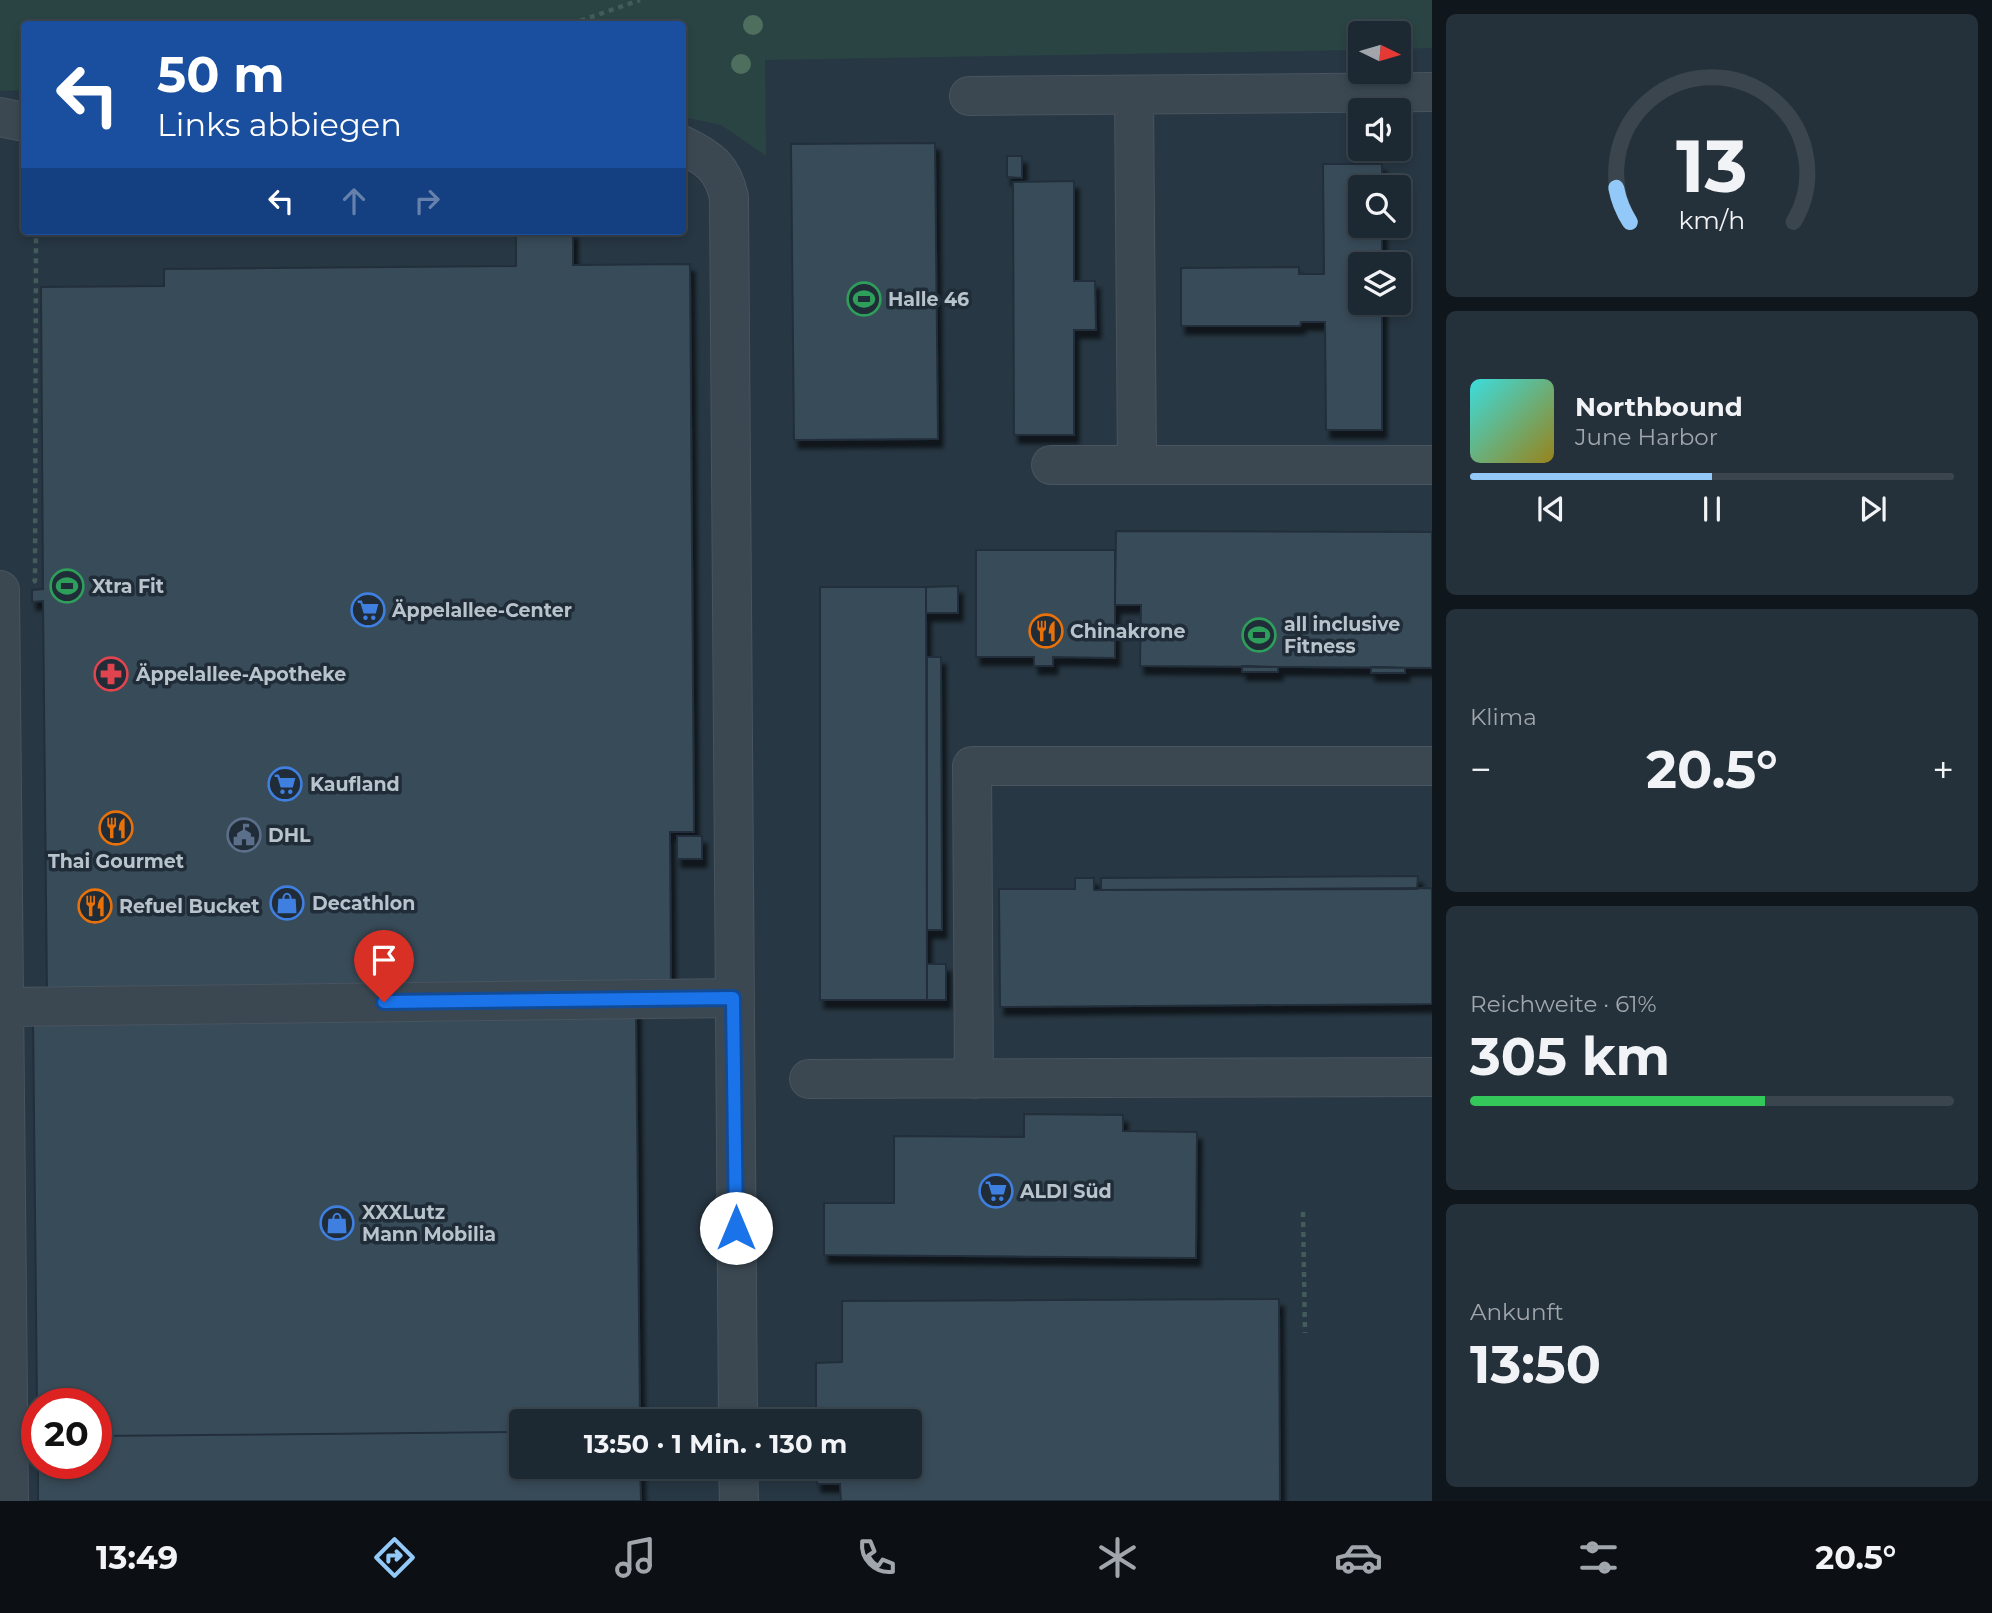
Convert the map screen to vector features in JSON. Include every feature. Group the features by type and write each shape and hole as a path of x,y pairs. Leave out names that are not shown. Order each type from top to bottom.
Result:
{"lane":[{"path":"970,96 1432,92"},
{"path":"1134,95 1137,465"},
{"path":"0,117 21,121"},
{"path":"686,147 702,155 721,172 729,197 738,1409"},
{"path":"1051,465 1432,464"},
{"path":"9,1501 1,842 18,586"},
{"path":"974,1079 972,766 1432,766"},
{"path":"5,1007 733,998"},
{"path":"809,1079 1432,1077"},
{"path":"738,1479 738,1501"}],"path":[{"path":"580,21 640,0"},
{"path":"18,586 43,581"},
{"path":"1303,1212 1305,1333"}],"green space":[{"path":"0,0 1432,0 1432,48 1411,49 1411,21 1348,21 1348,50 765,60 766,156 721,125 686,118 686,21 21,21 21,90 0,91"}],"building":[{"name":"Halle 46","path":"935,143 938,439 794,440 791,144"},
{"path":"1007,156 1022,156 1022,178 1007,177"},
{"path":"1323,164 1382,164 1382,175 1348,175 1348,238 1382,238 1382,252 1348,252 1348,315 1382,315 1382,430 1326,430 1325,322 1301,322 1300,326 1181,326 1181,268 1299,267 1299,274 1324,274"},
{"path":"1074,181 1074,281 1095,281 1096,330 1074,330 1074,435 1014,435 1013,182"},
{"name":"Äppelallee-Center","path":"516,235 573,235 573,265 690,264 694,832 670,832 671,989 47,994 43,601 32,602 32,590 43,589 41,287 164,286 164,269 516,266"},
{"path":"1116,531 1432,532 1432,668 1140,666 1141,605 1115,605"},
{"name":"Chinakrone","path":"976,550 1115,550 1115,658 1053,657 1053,666 1034,666 1034,657 976,657"},
{"path":"958,586 958,613 926,613 926,587"},
{"path":"820,587 926,587 927,1000 820,1000"},
{"path":"927,657 941,657 942,930 927,930"},
{"path":"1242,666 1278,667 1278,672 1242,672"},
{"path":"1371,667 1405,668 1405,673 1371,673"},
{"path":"677,836 702,836 702,859 677,859"},
{"path":"1418,876 1417,889 1101,890 1101,878"},
{"path":"1075,878 1094,878 1094,890 1432,888 1432,1004 1000,1007 999,889 1075,889"},
{"path":"927,964 946,964 946,1000 927,1000"},
{"path":"636,1010 640,1409 509,1409 509,1432 112,1436 112,1388 37,1388 33,1016"},
{"path":"1024,1114 1123,1115 1123,1131 1197,1132 1196,1258 824,1255 824,1203 894,1203 894,1136 1024,1137"},
{"path":"1279,1299 1280,1501 841,1501 840,1484 817,1484 817,1479 922,1479 922,1409 816,1409 816,1363 842,1362 842,1301"},
{"path":"509,1432 509,1479 640,1479 641,1501 38,1501 38,1479 112,1479 112,1436"}],"place":[{"name":"Halle 46","path":"864,299"},
{"name":"Xtra Fit","path":"67,586"},
{"name":"Äppelallee-Center","path":"368,610"},
{"name":"Chinakrone","path":"1046,631"},
{"name":"all inclusive Fitness","path":"1259,635"},
{"name":"Äppelallee-Apotheke","path":"111,674"},
{"name":"Kaufland","path":"285,784"},
{"name":"Thai Gourmet","path":"116,828"},
{"name":"DHL","path":"244,835"},
{"name":"Decathlon","path":"287,903"},
{"name":"Refuel Bucket","path":"95,906"},
{"name":"ALDI Süd","path":"996,1191"},
{"name":"XXXLutz Mann Mobilia","path":"337,1223"}],"route":[{"path":"384,1002 733,998 736,1228"}]}
